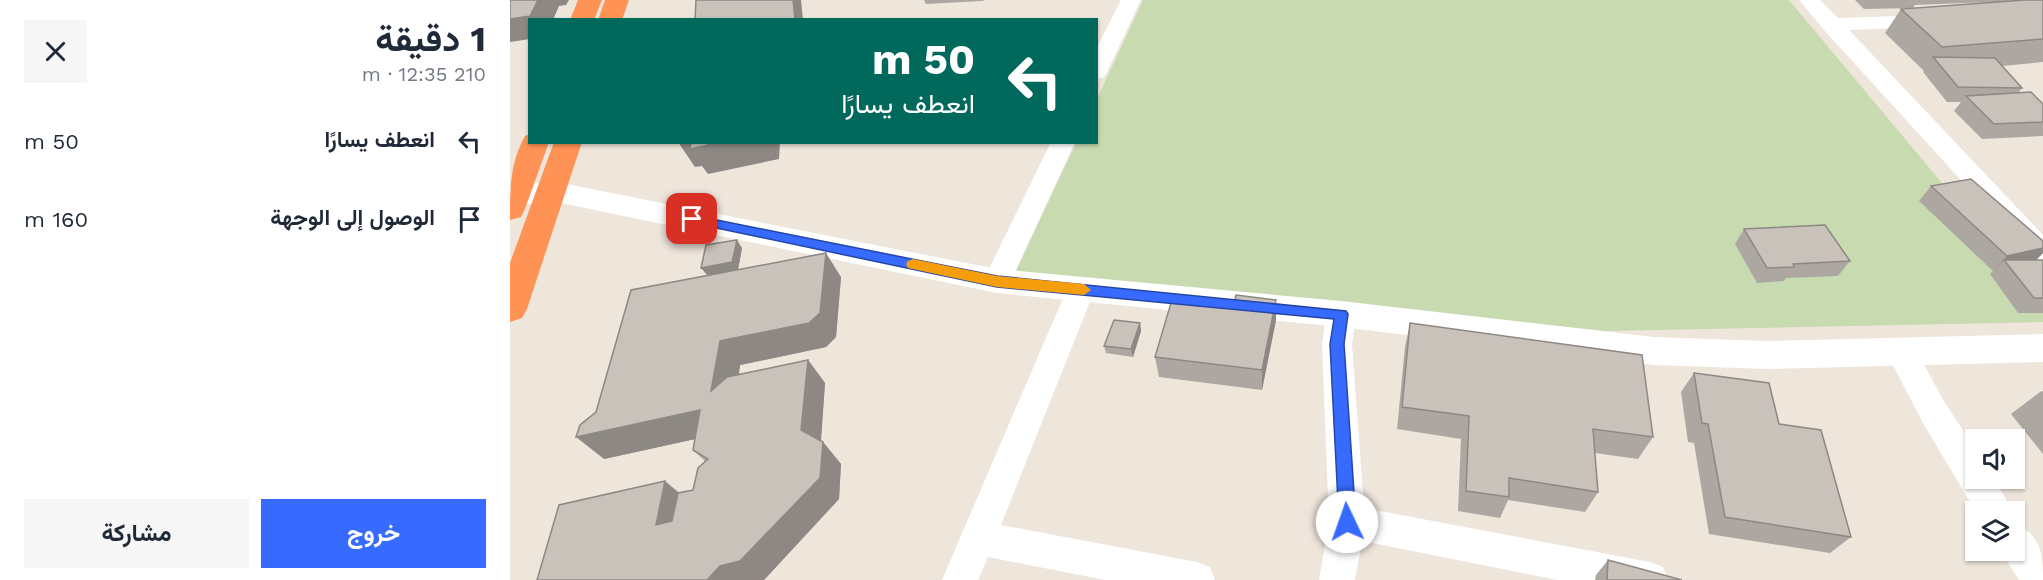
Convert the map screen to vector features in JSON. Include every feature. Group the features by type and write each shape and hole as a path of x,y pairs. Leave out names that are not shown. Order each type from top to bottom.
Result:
{"highway":[{"path":"583,18 590,0"},
{"path":"611,18 617,0"},
{"path":"512,202 535,144"},
{"path":"510,309 567,144"}],"street":[{"path":"1098,68 1131,0"},
{"path":"1809,0 2043,252"},
{"path":"1830,25 1948,20"},
{"path":"997,281 1062,144"},
{"path":"512,202 551,190 997,281 1341,314 1654,351 1767,355 2043,348"},
{"path":"960,580 1081,289"},
{"path":"1337,580 1347,522 1337,344 1341,314"},
{"path":"1900,350 1934,413 1989,501"},
{"path":"1347,522 1650,580"},
{"path":"979,538 1197,580"},
{"path":"2025,557 2040,580"}],"green space":[{"path":"1143,0 1789,0 2043,304 2043,322 1606,331 1016,271 1076,144 1098,144 1098,97"}],"building":[{"path":"510,0 538,0 530,16 510,19"},
{"path":"696,0 793,0 795,18 695,18"},
{"path":"2043,0 2043,39 1942,47 1901,9"},
{"path":"1933,57 1995,58 2022,88 1958,87"},
{"path":"2031,92 2043,104 2043,122 1994,124 1966,96"},
{"path":"691,144 712,144 690,149"},
{"path":"1971,179 2043,241 2043,248 2007,256 1931,186"},
{"path":"1825,225 1850,261 1793,264 1794,267 1767,268 1744,229"},
{"path":"737,240 732,262 701,268 706,245"},
{"path":"826,253 820,313 809,323 720,341 711,391 727,377 808,360 801,430 823,442 820,478 740,561 720,566 707,580 537,580 559,505 665,481 656,525 672,521 678,493 693,490 698,468 708,459 693,450 700,410 576,437 580,425 596,412 631,290"},
{"path":"2004,260 2043,260 2043,298 2034,298"},
{"path":"1236,295 1276,300 1262,370 1155,357 1173,296 1234,304"},
{"path":"1114,320 1140,323 1131,349 1104,346"},
{"path":"1410,323 1642,355 1653,437 1593,429 1598,492 1509,478 1509,497 1466,491 1469,416 1402,407"},
{"path":"1694,373 1769,383 1779,424 1821,430 1851,537 1725,517 1708,424 1702,423"},
{"path":"1608,560 1682,580 1607,580"}],"slow traffic":[{"path":"913,264 997,281 1084,290"}],"route":[{"path":"692,219 997,281 1341,314 1337,344 1347,522"}]}
